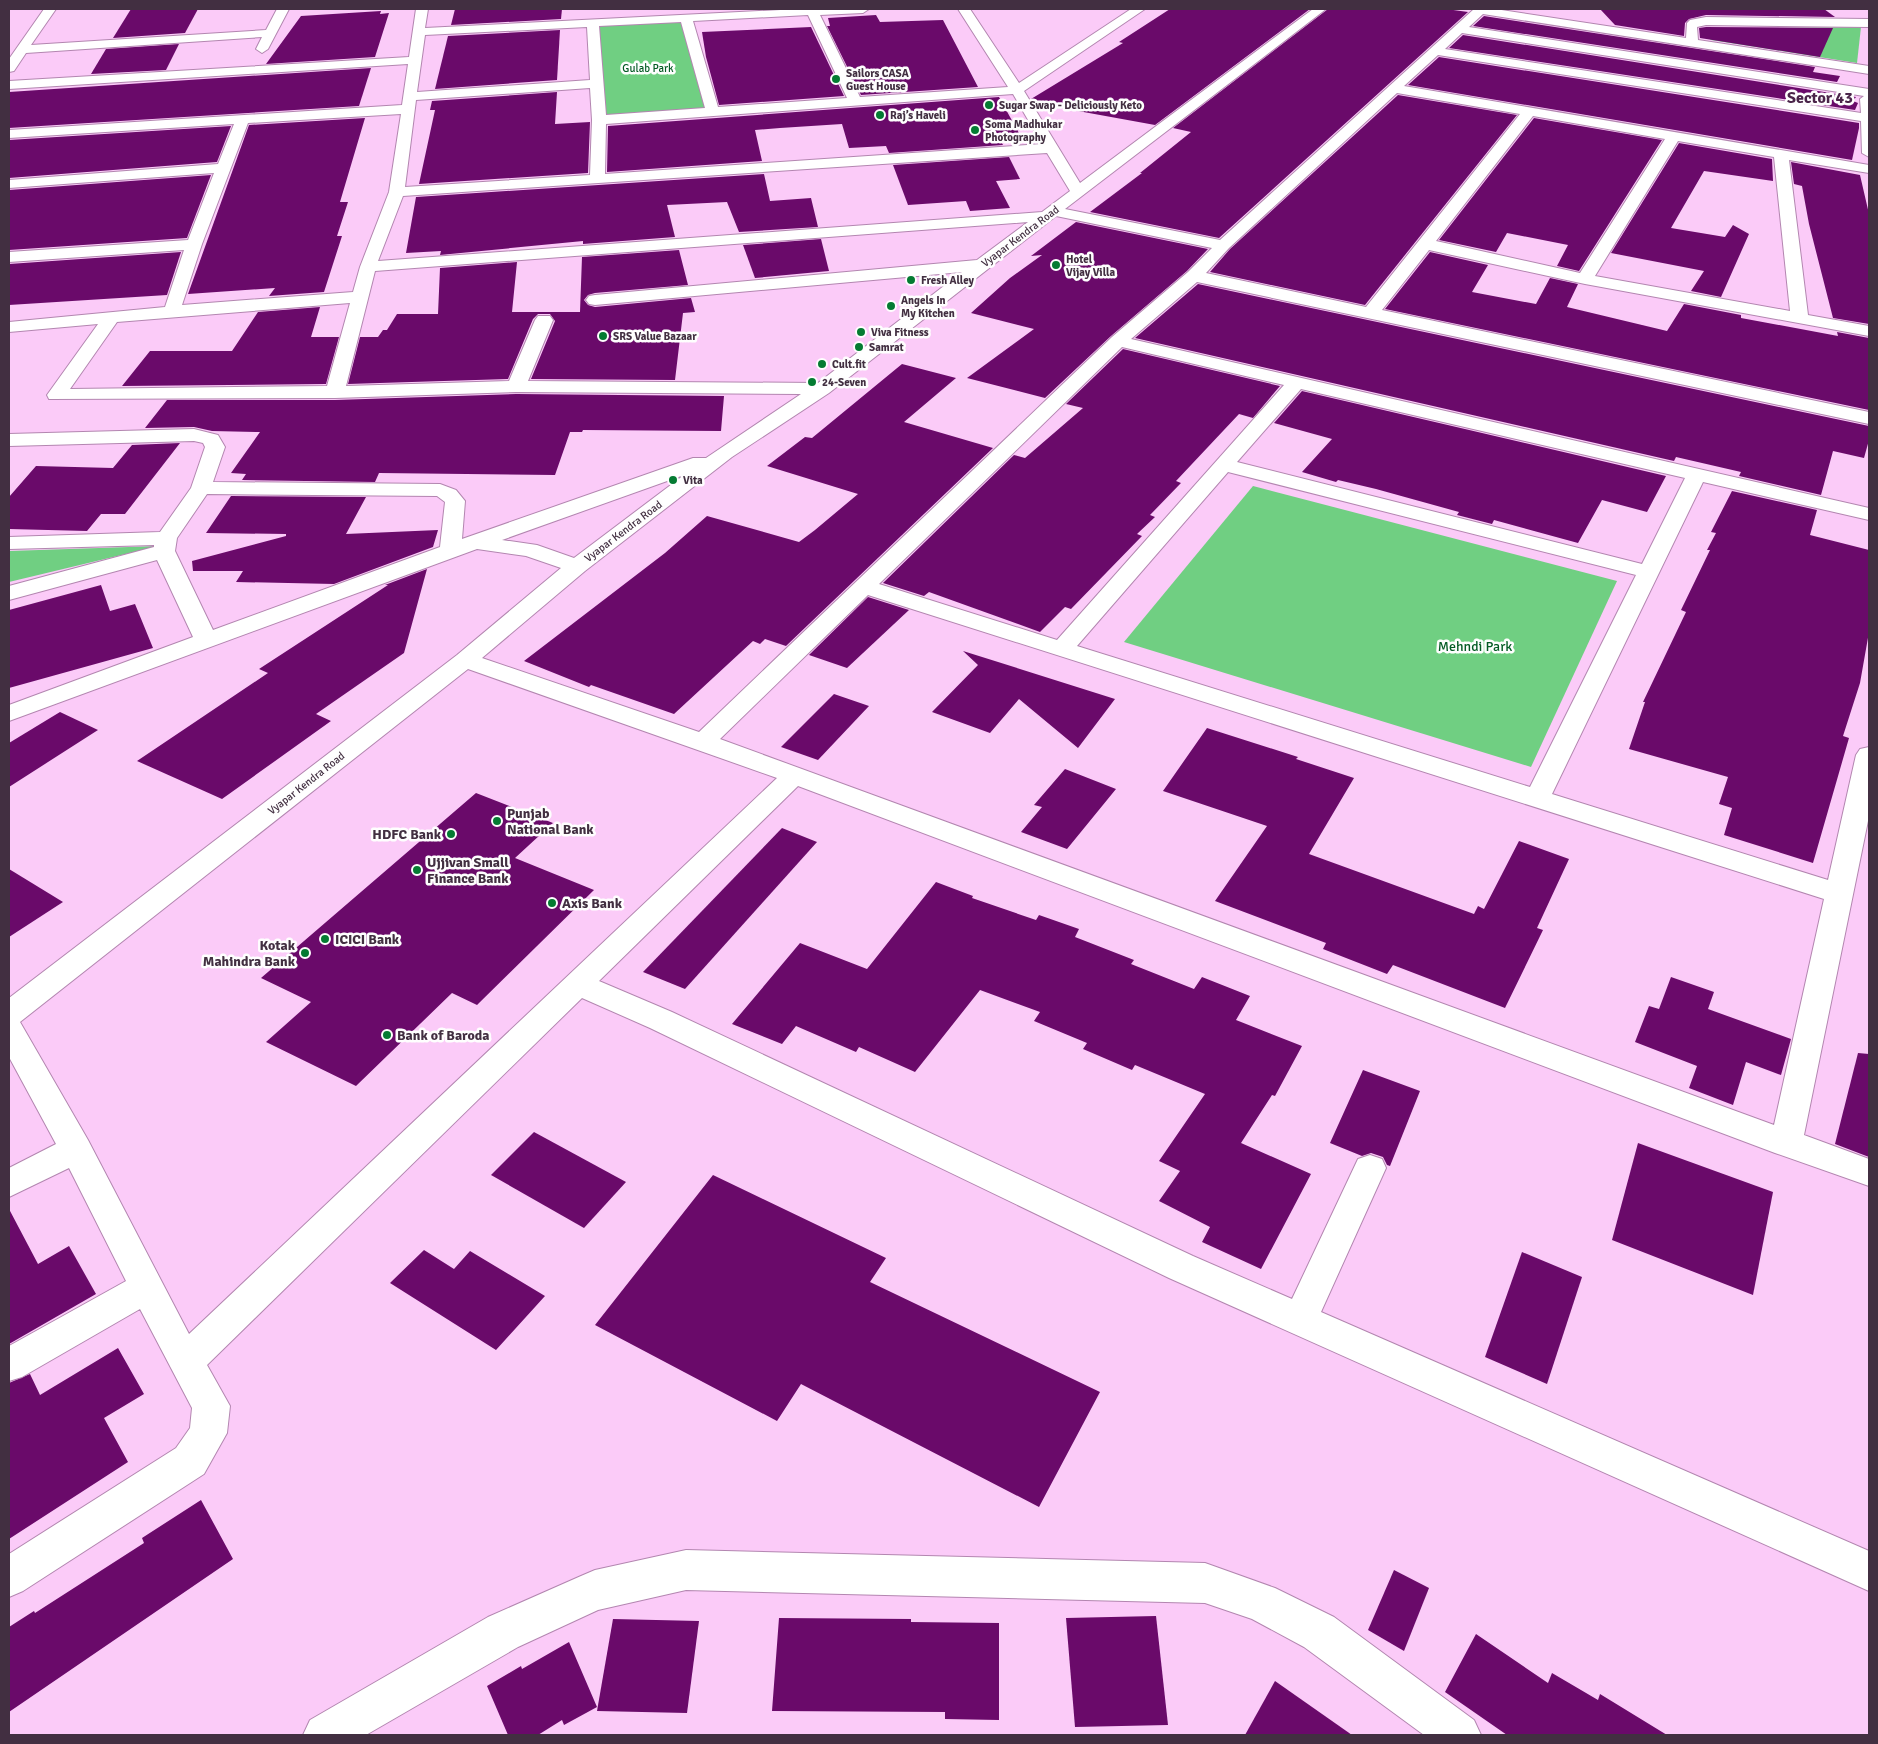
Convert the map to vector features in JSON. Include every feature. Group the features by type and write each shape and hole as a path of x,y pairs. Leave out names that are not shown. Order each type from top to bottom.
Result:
{"street":[{"path":"9,68 50,9"},
{"path":"251,71 284,9"},
{"path":"335,392 368,267 398,192 422,9"},
{"path":"419,32 812,10 862,9"},
{"path":"964,9 1018,90 1078,192"},
{"path":"599,120 1018,90 1140,9"},
{"name":"Vyapar Kendra Road","path":"9,1014 465,660 577,566 725,453 822,389 981,265 1320,9"},
{"path":"704,742 1118,341 1194,276 1223,246 1396,89 1480,9 1869,70"},
{"path":"1867,9 1869,18"},
{"path":"812,10 856,102"},
{"path":"1590,14 1607,29"},
{"path":"686,18 713,112"},
{"path":"1692,42 1691,26 1694,23 1706,21 1869,23"},
{"path":"593,22 599,120 597,179"},
{"path":"1460,29 1868,88 1869,153"},
{"path":"24,48 270,33"},
{"path":"1436,51 1868,118"},
{"path":"9,84 415,60"},
{"path":"9,134 243,119 596,84"},
{"path":"1396,89 1869,169"},
{"path":"1370,314 1528,112"},
{"path":"172,312 194,244 243,119"},
{"path":"1585,279 1674,136"},
{"path":"398,192 1052,148"},
{"path":"1781,154 1800,318"},
{"path":"9,184 225,168"},
{"path":"368,267 572,254 1049,214 1223,246"},
{"path":"9,257 194,244"},
{"path":"1426,244 1585,279 1869,331"},
{"path":"595,300 981,265"},
{"path":"1194,276 1869,418"},
{"path":"9,327 360,297"},
{"path":"111,318 56,395 335,392 516,386 822,389"},
{"path":"516,386 544,320"},
{"path":"1118,341 1869,514"},
{"path":"1062,649 1297,382"},
{"path":"9,440 194,435 211,439 214,447 201,488 165,545 9,593"},
{"path":"9,713 474,542 725,453"},
{"path":"1224,465 1649,572"},
{"path":"1537,799 1698,474"},
{"path":"201,488 440,490 450,494 455,501 453,541 450,551"},
{"path":"474,542 529,550 577,566"},
{"path":"9,543 165,545"},
{"path":"165,545 206,641"},
{"path":"864,587 1840,894"},
{"path":"465,660 704,742 1786,1144 1869,1173"},
{"path":"1786,1144 1869,755"},
{"path":"185,1362 794,776"},
{"path":"578,984 661,1020 1181,1267 1869,1571"},
{"path":"9,1030 76,1149 185,1362 211,1406 208,1433 190,1461 9,1577"},
{"path":"9,1183 76,1149"},
{"path":"1300,1320 1370,1168"},
{"path":"9,1365 146,1287"},
{"path":"325,1735 511,1628 595,1590 686,1570 1205,1583 1261,1602 1319,1632 1459,1735"}],"green space":[{"name":"Gulab Park","path":"686,18 713,112 599,120 593,22"},
{"path":"1861,27 1857,63 1711,40 1699,29"},
{"name":"Mehndi Park","path":"1253,486 1617,581 1531,767 1124,642"},
{"path":"159,546 9,582 9,551"}],"building":[{"path":"131,9 198,9 185,33 113,38"},
{"path":"455,9 562,9 561,19 451,25"},
{"path":"1170,9 1310,9 1155,125 1034,103 1031,99 1123,43 1119,42"},
{"path":"1328,9 1446,9 1468,12 1219,238 1090,212 1142,173 1140,173 1191,132 1173,128"},
{"path":"1600,9 1824,9 1835,17 1706,15 1689,19 1685,23 1684,36 1615,25"},
{"path":"381,11 380,14 389,13 375,57 266,64 301,16"},
{"path":"876,15 880,22 943,20 978,87 861,95 827,26 830,26 828,18"},
{"path":"1484,16 1815,67 1813,72 1840,76 1837,82 1473,26"},
{"path":"811,27 844,96 719,105 706,57 702,32"},
{"path":"1699,28 1833,28 1820,57 1700,38"},
{"path":"560,30 557,80 435,89 448,36"},
{"path":"1463,35 1856,97 1853,101 1858,103 1855,110 1449,48"},
{"path":"179,44 166,70 91,74 106,49"},
{"path":"1439,57 1859,123 1859,128 1852,160 1408,85"},
{"path":"371,68 359,106 9,128 9,92"},
{"path":"557,92 555,124 590,122 588,173 419,184 435,110 430,110 432,101"},
{"path":"1398,95 1517,115 1365,305 1210,272 1230,249"},
{"path":"999,97 1020,135 998,136 1003,145 889,153 886,146 849,148 842,124 780,128 755,130 762,161 607,172 608,126"},
{"path":"365,118 340,202 348,202 337,236 342,236 324,292 269,296 275,288 188,294 249,125"},
{"path":"1534,118 1662,140 1579,271 1557,266 1568,245 1507,233 1496,252 1439,240"},
{"path":"231,126 217,162 9,178 9,140"},
{"path":"1679,143 1772,159 1773,181 1704,171 1671,228 1725,237 1733,225 1749,234 1721,297 1691,291 1704,271 1611,253"},
{"path":"1009,157 1020,179 996,181 1010,208 970,211 966,201 908,205 893,165"},
{"path":"1791,162 1860,175 1869,214 1869,324 1833,318 1809,224 1802,186 1794,184"},
{"path":"764,174 770,201 811,198 818,227 739,232 727,202 667,205 675,237 583,244 583,241 440,255 441,251 406,253 416,197"},
{"path":"211,175 187,238 9,250 9,190"},
{"path":"1076,222 1208,249 1187,271 1111,336 1045,398 967,378 1034,329 971,313 1010,278 1042,255 1031,256"},
{"path":"821,239 829,271 755,278 743,245"},
{"path":"679,250 688,285 595,293 588,295 584,300 588,305 595,307 691,298 695,312 683,313 675,380 531,379 555,321 550,314 538,314 533,319 508,379 348,384 360,337 378,337 383,330 387,330 397,314 438,314 440,268 517,262 512,312 580,312 582,257"},
{"path":"181,252 167,295 9,305 9,264"},
{"path":"1430,252 1488,265 1472,292 1536,304 1550,278 1578,284 1567,307 1667,331 1684,304 1741,315 1741,318 1838,336 1837,332 1869,338 1869,410 1385,309"},
{"path":"1198,284 1869,426 1869,440 1864,458 1833,451 1821,495 1739,476 1741,472 1676,457 1674,461 1135,338"},
{"path":"320,307 311,337 339,337 326,384 122,386 150,351 232,351 258,312"},
{"path":"1123,349 1280,386 1253,418 1239,414 1176,481 1181,483 1150,515 1155,517 1137,534 1142,536 1071,609 1065,607 1040,632 929,592 924,596 883,583 1014,455 1025,458 1083,408 1066,404"},
{"path":"902,364 956,378 904,422 993,448 786,646 765,639 760,644 753,641 674,714 591,685 589,687 524,661 665,553 707,516 799,542 815,530 858,494 767,466 805,437 812,438"},
{"path":"1302,391 1666,476 1647,512 1602,500 1578,543 1494,520 1492,524 1457,515 1459,512 1376,489 1338,480 1336,482 1302,472 1332,439 1274,423"},
{"path":"516,394 724,396 721,431 583,430 582,432 570,432 555,475 379,473 375,482 242,480 246,474 231,473 260,432 212,431 194,427 145,428 167,400 335,400"},
{"path":"180,443 125,514 101,514 87,531 9,529 9,497 36,466 113,468 132,445"},
{"path":"1732,491 1817,510 1810,535 1869,550 1869,632 1860,683 1843,736 1849,738 1813,863 1724,835 1732,808 1719,804 1728,777 1629,749 1645,702 1643,702 1686,612 1681,610 1710,550 1707,550 1716,533 1711,532"},
{"path":"231,496 366,497 346,534 438,530 433,547 334,584 236,582 243,571 193,571 192,561 286,536 286,534 206,533"},
{"path":"427,569 404,653 316,714 331,721 222,799 137,761 268,673 259,669 388,585 385,585"},
{"path":"101,585 110,611 135,604 153,648 9,688 9,610"},
{"path":"868,597 909,610 847,668 809,655"},
{"path":"963,651 1115,699 1078,748 1019,699 990,733 932,712 978,665"},
{"path":"834,694 869,706 818,760 781,747"},
{"path":"60,712 98,730 9,787 9,743"},
{"path":"1207,728 1298,757 1296,759 1354,778 1309,854 1474,914 1478,906 1484,909 1519,841 1569,859 1537,928 1543,930 1505,1008 1393,965 1387,974 1323,949 1326,943 1215,901 1267,826 1163,791"},
{"path":"1065,769 1116,789 1067,849 1021,832 1042,807 1034,805"},
{"path":"476,793 553,823 515,858 594,890 477,1005 452,993 356,1086 266,1042 311,1002 261,978"},
{"path":"782,828 817,842 685,989 643,972"},
{"path":"9,869 63,902 9,937"},
{"path":"936,882 973,896 972,898 1036,920 1039,915 1079,929 1075,937 1134,960 1131,964 1194,989 1202,977 1250,996 1236,1020 1302,1046 1275,1096 1272,1095 1241,1143 1311,1174 1261,1269 1202,1242 1210,1227 1159,1201 1180,1171 1159,1161 1205,1094 1135,1065 1132,1070 1083,1049 1087,1043 1034,1021 1040,1012 980,990 915,1072 859,1047 856,1052 796,1026 782,1044 732,1024 800,943 867,969"},
{"path":"1671,977 1714,992 1708,1009 1791,1039 1781,1075 1746,1062 1733,1105 1689,1088 1697,1066 1635,1042 1649,1006 1659,1009"},
{"path":"1858,1053 1869,1054 1869,1157 1835,1144"},
{"path":"1363,1070 1420,1091 1390,1166 1387,1165 1383,1157 1371,1153 1362,1156 1330,1143"},
{"path":"534,1132 626,1182 584,1228 491,1175"},
{"path":"1638,1143 1773,1192 1753,1295 1612,1240"},
{"path":"713,1175 886,1258 870,1282 1100,1392 1039,1507 801,1384 777,1421 595,1325"},
{"path":"9,1209 38,1264 69,1246 96,1294 9,1344"},
{"path":"424,1250 454,1269 470,1251 545,1296 496,1350 390,1283"},
{"path":"1522,1252 1582,1277 1547,1384 1485,1357"},
{"path":"118,1348 144,1394 104,1418 128,1462 9,1539 9,1383 30,1374 40,1395"},
{"path":"201,1500 233,1559 9,1712 9,1627 34,1611 35,1613 144,1543 142,1538"},
{"path":"1394,1570 1429,1588 1404,1651 1368,1630"},
{"path":"1156,1616 1168,1725 1075,1727 1066,1618"},
{"path":"779,1618 911,1619 911,1622 999,1623 999,1720 945,1719 945,1712 772,1711"},
{"path":"613,1619 699,1621 687,1713 597,1711"},
{"path":"1476,1634 1548,1683 1552,1673 1598,1700 1600,1694 1667,1735 1507,1735 1445,1692"},
{"path":"569,1642 597,1707 564,1725 562,1720 538,1735 508,1735 487,1686 521,1666 522,1669"},
{"path":"1275,1681 1352,1735 1245,1735"}],"place":[{"name":"Sailors CASA Guest House","path":"836,79"},
{"name":"Sugar Swap - Deliciously Keto","path":"989,105"},
{"name":"Raj’s Haveli","path":"880,115"},
{"name":"Soma Madhukar Photography","path":"975,130"},
{"name":"Hotel Vijay Villa","path":"1056,265"},
{"name":"Fresh Alley","path":"911,280"},
{"name":"Angels In My Kitchen","path":"891,306"},
{"name":"Viva Fitness","path":"861,332"},
{"name":"SRS Value Bazaar","path":"603,336"},
{"name":"Samrat","path":"859,347"},
{"name":"Cult.fit","path":"822,364"},
{"name":"24-Seven","path":"812,382"},
{"name":"Vita","path":"673,480"},
{"name":"Punjab National Bank","path":"497,821"},
{"name":"HDFC Bank","path":"451,834"},
{"name":"Ujjivan Small Finance Bank","path":"417,870"},
{"name":"Axis Bank","path":"552,903"},
{"name":"ICICI Bank","path":"325,939"},
{"name":"Kotak Mahindra Bank","path":"305,953"},
{"name":"Bank of Baroda","path":"387,1035"}],"district":[{"name":"Sector 43","path":"1820,97"}]}
